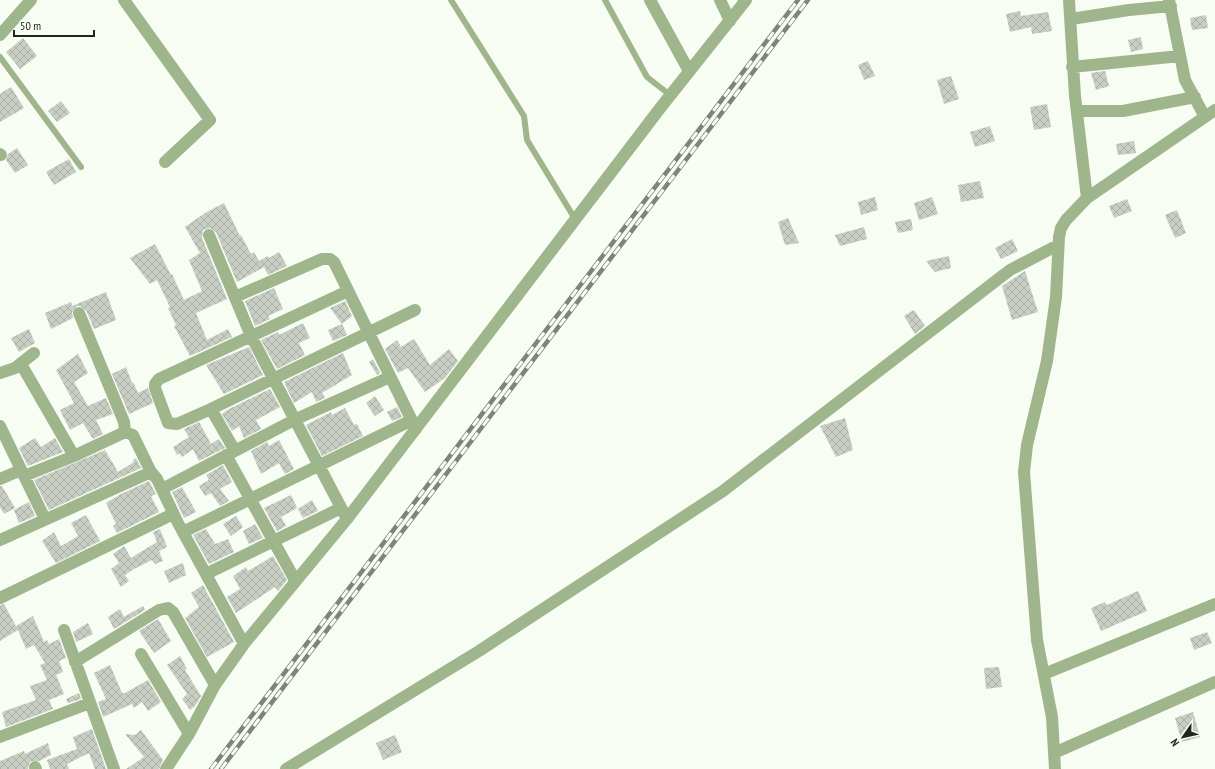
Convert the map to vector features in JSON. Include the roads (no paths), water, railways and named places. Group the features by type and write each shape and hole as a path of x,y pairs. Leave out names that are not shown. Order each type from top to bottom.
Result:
{"street":[{"path":"0,35 31,0"},
{"path":"124,0 210,120 166,162"},
{"path":"650,0 689,71"},
{"path":"720,0 730,21"},
{"path":"166,769 189,734 215,685 244,644 296,580 344,513 575,219 670,95 746,0"},
{"path":"1069,0 1072,67 1087,198"},
{"path":"1055,769 1052,717 1037,640 1024,472 1027,445 1047,361 1056,297 1058,245 1061,228 1087,198 1210,113 1195,97 1185,80 1170,3 1071,19"},
{"path":"1072,67 1180,56"},
{"path":"1077,110 1122,112 1195,97"},
{"path":"209,234 251,336 344,513"},
{"path":"286,769 479,651 715,497 1010,270 1058,245"},
{"path":"235,297 326,258 334,262 414,425"},
{"path":"348,291 165,375 155,384 155,388 168,423 177,424 211,409 415,310"},
{"path":"79,313 124,422 125,432"},
{"path":"0,373 15,368 34,353"},
{"path":"21,364 74,456"},
{"path":"162,489 294,420 390,377"},
{"path":"211,409 251,500 296,580"},
{"path":"183,532 319,466 414,425"},
{"path":"0,426 45,519"},
{"path":"0,479 74,456 125,432 133,435 151,472 155,475 173,514 244,644"},
{"path":"0,540 151,472"},
{"path":"206,574 274,541 344,513"},
{"path":"0,598 173,514"},
{"path":"1044,674 1215,604"},
{"path":"75,662 159,610 168,608 172,612 215,685"},
{"path":"64,630 114,769"},
{"path":"141,654 189,734"},
{"path":"1054,753 1215,682"},
{"path":"0,737 90,703"}],"lane":[{"path":"451,0 524,116 527,140 575,219"},
{"path":"605,0 647,78 670,95"},
{"path":"0,57 80,166"}],"railway":[{"path":"211,769 798,0"},
{"path":"221,769 808,0"}]}
